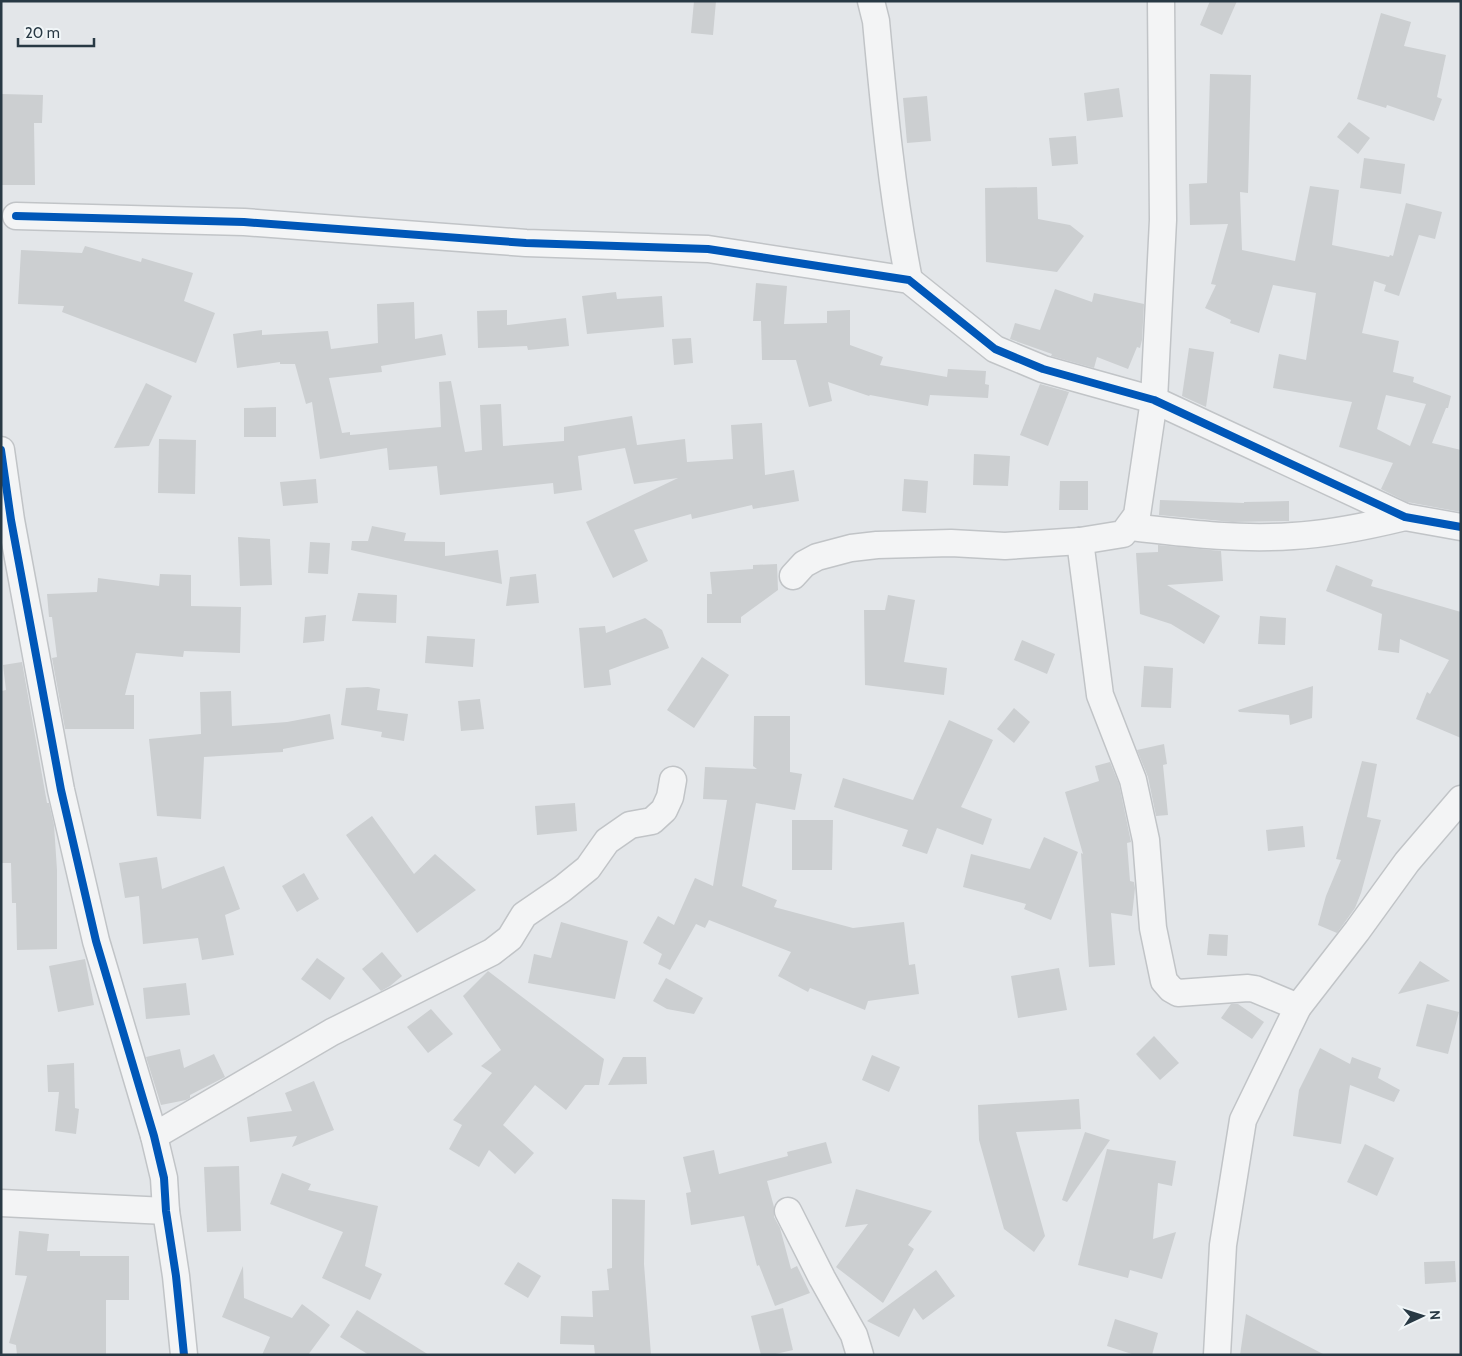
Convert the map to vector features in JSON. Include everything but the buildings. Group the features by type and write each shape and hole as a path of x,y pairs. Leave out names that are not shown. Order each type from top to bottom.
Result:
{"street":[{"path":"871,1 876,21 891,172 909,280"},
{"path":"793,576 804,564 816,557 851,548 877,545 951,543 1005,546 1080,541 1123,534 1130,527 1137,515 1154,400 1163,220 1161,1"},
{"path":"16,216 244,222 526,243 708,249 909,280 995,349 1043,369 1154,400 1406,517 1461,527"},
{"path":"1,450 6,521 61,790 96,941 154,1136 164,1178 166,1211 176,1276 184,1355"},
{"path":"1130,527 1206,536 1292,536 1348,530 1406,517"},
{"path":"1080,541 1100,695 1134,780 1142,819 1153,928 1164,981 1171,990 1178,993 1255,989 1298,1007"},
{"path":"154,1136 332,1032 492,952 510,938 524,915 562,889 588,868 607,841 630,825 652,821 664,810 670,797 673,780"},
{"path":"1217,1355 1223,1245 1243,1120 1298,1007 1407,862 1461,799"},
{"path":"1,1203 166,1211"},
{"path":"788,1211 854,1336 860,1355"}],"cycle path":[{"path":"16,216 244,222 526,243 708,249 909,280 995,349 1043,369 1154,400 1405,517 1461,527"},
{"path":"1,450 11,520 61,790 96,941 154,1136 164,1178 166,1211 176,1276 184,1355"}]}
